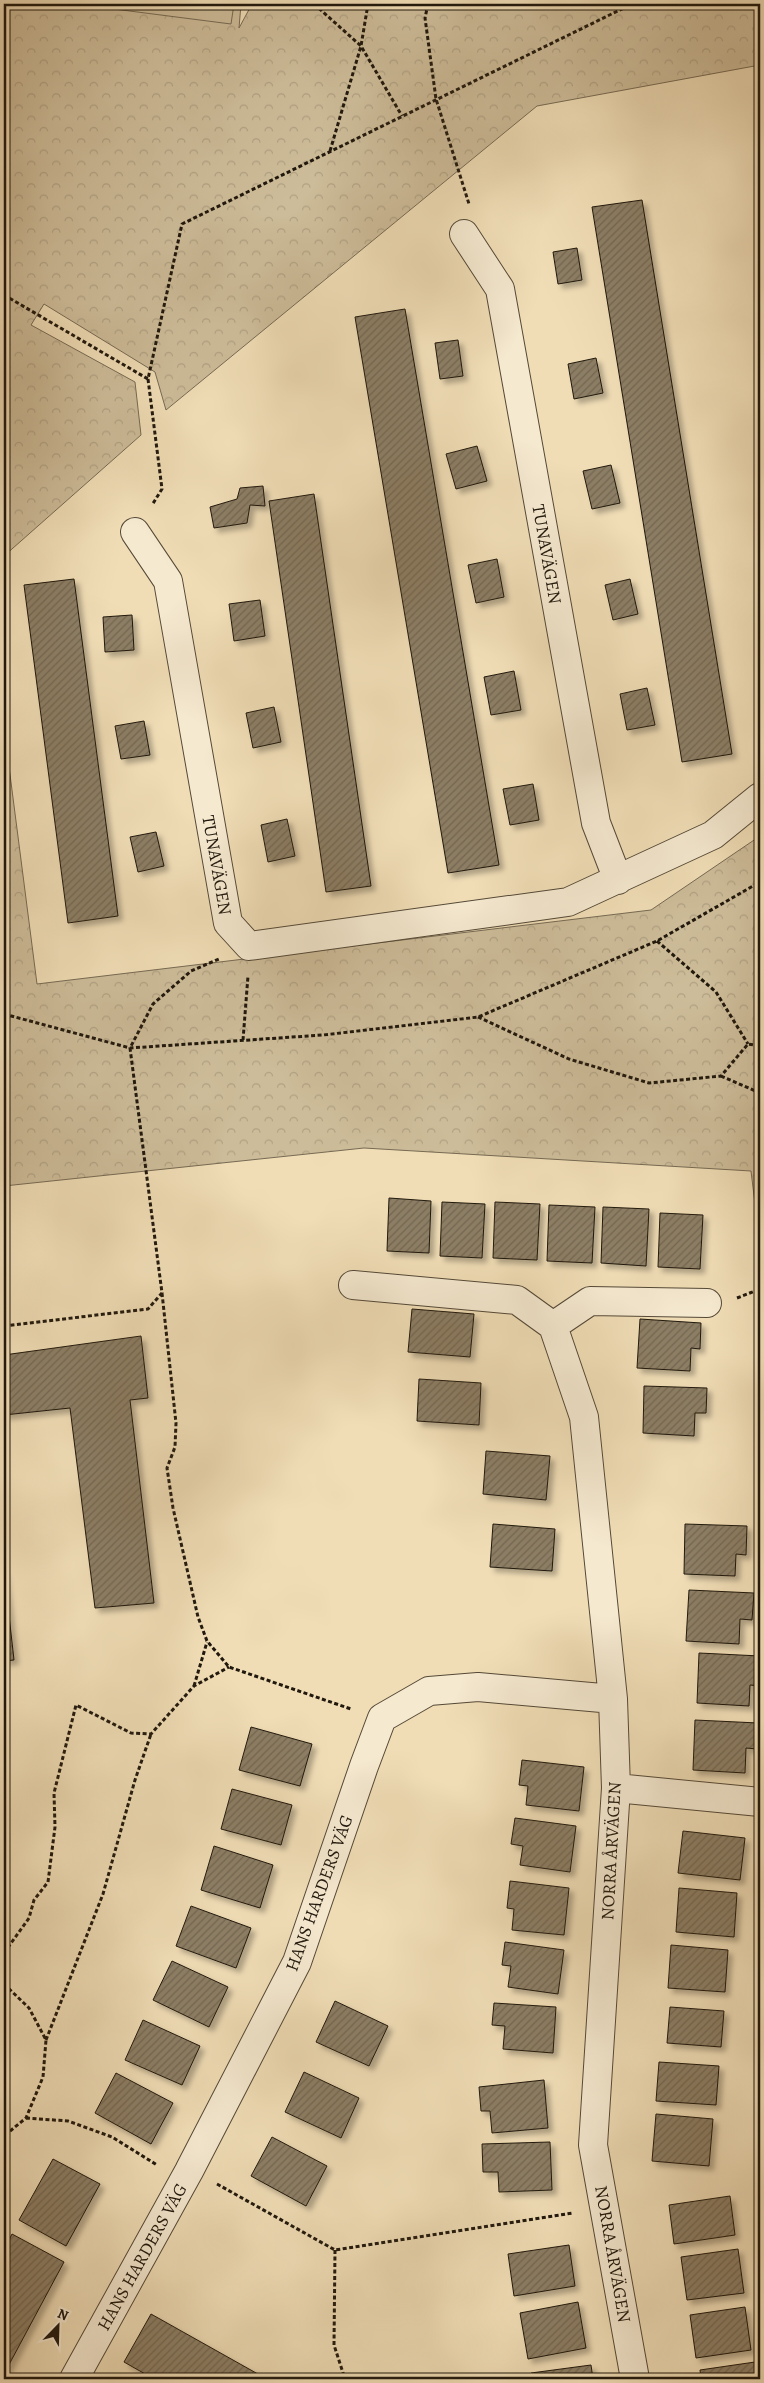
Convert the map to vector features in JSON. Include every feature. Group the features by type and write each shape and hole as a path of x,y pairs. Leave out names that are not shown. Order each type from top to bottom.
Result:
{"street":[{"name":"TUNAVÄGEN","path":"464,234 500,289 596,823 618,880"},
{"name":"TUNAVÄGEN","path":"135,532 168,581 228,923 250,946"},
{"path":"250,946 568,902 713,835 760,797"},
{"path":"353,1285 517,1300 553,1326 590,1301 708,1303"},
{"name":"NORRA ÅRVÄGEN","path":"553,1326 584,1417 613,1699 616,1788 593,2145 634,2379"},
{"path":"382,1718 429,1691 478,1687 613,1699"},
{"name":"HANS HARDERS VÄG","path":"74,2379 189,2171 297,1962 382,1718"},
{"path":"616,1788 760,1802"}],"path":[{"path":"314,4 361,46 402,116"},
{"path":"330,151 361,46 368,4"},
{"path":"428,4 425,18 436,99 469,201 464,234"},
{"path":"135,532 162,489 148,380 182,224 632,4"},
{"path":"4,296 148,380"},
{"path":"4,1014 130,1048 322,1035 478,1017 657,941 760,882"},
{"path":"657,941 716,992 748,1044 760,1046"},
{"path":"243,1040 250,946 192,971 153,1004 130,1048 162,1293 176,1423 175,1447 167,1468 173,1508 198,1617 207,1641 230,1667 382,1718"},
{"path":"478,1017 569,1058 649,1082 721,1076 760,1093"},
{"path":"721,1076 748,1044"},
{"path":"4,1326 148,1309 162,1293"},
{"path":"194,1686 207,1641"},
{"path":"4,2136 26,2118 43,2077 46,2040 103,1894 135,1780 151,1734 194,1686 230,1667"},
{"path":"4,1953 29,1918 34,1900 48,1882 55,1827 54,1793 76,1705 131,1733 151,1734"},
{"path":"4,1984 29,2008 46,2040"},
{"path":"26,2118 68,2121 112,2137 161,2167 189,2171 335,2250 604,2207"},
{"path":"335,2250 334,2345 345,2379"}],"green space":[{"path":"4,4 241,4 239,28 252,4 760,4 760,65 537,106 166,410 155,372 44,304 31,325 135,382 141,435 4,556"},
{"path":"75,4 234,4 231,24"},
{"path":"4,728 37,984 651,910 760,836 760,1245 751,1171 364,1148 4,1186"}],"building":[{"path":"642,200 732,754 682,762 592,207"},
{"path":"577,248 582,280 558,284 553,252"},
{"path":"405,309 499,865 448,873 355,317"},
{"path":"458,340 463,376 440,379 435,343"},
{"path":"596,358 603,393 574,399 568,364"},
{"path":"477,446 487,481 456,489 446,454"},
{"path":"611,465 620,503 592,509 583,471"},
{"path":"263,486 265,506 250,505 247,523 214,528 210,507 237,499 240,488"},
{"path":"314,494 371,886 326,892 269,501"},
{"path":"497,559 504,597 476,603 468,565"},
{"path":"74,579 118,916 68,923 24,585"},
{"path":"630,579 638,614 613,620 605,585"},
{"path":"260,600 265,636 234,641 229,604"},
{"path":"132,615 134,650 105,652 103,617"},
{"path":"514,671 521,710 491,715 484,677"},
{"path":"647,688 655,725 627,730 620,694"},
{"path":"274,707 281,742 253,748 246,713"},
{"path":"144,721 150,755 121,759 115,726"},
{"path":"533,784 539,820 510,825 503,789"},
{"path":"287,819 295,856 268,862 261,825"},
{"path":"156,832 164,866 138,872 130,837"},
{"path":"389,1198 431,1201 429,1253 387,1251"},
{"path":"442,1202 485,1204 482,1258 440,1256"},
{"path":"495,1202 540,1204 537,1260 493,1258"},
{"path":"549,1205 595,1207 592,1263 547,1261"},
{"path":"603,1207 649,1209 646,1266 601,1263"},
{"path":"660,1213 703,1215 700,1269 658,1267"},
{"path":"412,1309 474,1314 470,1357 408,1352"},
{"path":"640,1319 701,1323 700,1349 691,1348 690,1371 637,1368"},
{"path":"141,1336 148,1398 130,1400 154,1603 95,1608 70,1408 4,1415 4,1355"},
{"path":"419,1379 481,1383 479,1425 417,1421"},
{"path":"644,1386 707,1388 706,1413 695,1413 694,1436 643,1433"},
{"path":"486,1451 550,1456 546,1500 483,1494"},
{"path":"493,1524 555,1529 552,1571 490,1567"},
{"path":"685,1524 747,1526 746,1555 736,1554 735,1576 684,1574"},
{"path":"4,1571 14,1660 4,1661"},
{"path":"689,1590 754,1593 752,1620 740,1619 739,1644 686,1641"},
{"path":"699,1653 760,1656 760,1686 750,1685 749,1706 697,1703"},
{"path":"695,1720 758,1723 757,1749 746,1748 745,1773 693,1770"},
{"path":"251,1727 312,1744 300,1786 239,1770"},
{"path":"522,1760 584,1767 579,1811 526,1805 528,1786 519,1785"},
{"path":"232,1789 292,1805 281,1845 221,1829"},
{"path":"515,1818 576,1826 570,1872 520,1865 523,1846 511,1844"},
{"path":"683,1831 745,1838 740,1880 678,1873"},
{"path":"214,1846 273,1865 260,1908 201,1890"},
{"path":"510,1881 569,1888 564,1935 512,1930 514,1909 507,1908"},
{"path":"679,1888 737,1893 734,1937 676,1932"},
{"path":"191,1906 251,1928 236,1968 176,1946"},
{"path":"505,1942 564,1950 558,1994 508,1987 511,1966 502,1965"},
{"path":"671,1945 728,1950 725,1992 668,1988"},
{"path":"172,1961 228,1987 209,2027 153,2000"},
{"path":"335,2001 388,2026 369,2066 316,2042"},
{"path":"494,2003 556,2007 553,2053 503,2049 505,2026 492,2025"},
{"path":"670,2007 724,2011 721,2047 667,2043"},
{"path":"143,2020 200,2046 182,2085 125,2060"},
{"path":"659,2062 719,2066 716,2105 656,2101"},
{"path":"304,2072 359,2098 341,2138 285,2112"},
{"path":"116,2073 173,2103 151,2144 95,2113"},
{"path":"544,2080 548,2128 492,2133 490,2111 481,2111 479,2087"},
{"path":"656,2114 713,2119 709,2166 652,2161"},
{"path":"272,2137 327,2166 306,2206 251,2176"},
{"path":"550,2142 552,2190 499,2192 498,2172 483,2172 482,2144"},
{"path":"53,2159 100,2184 66,2246 19,2220"},
{"path":"730,2196 735,2235 674,2244 669,2205"},
{"path":"12,2234 64,2262 4,2374 4,2250"},
{"path":"569,2245 575,2286 514,2296 508,2254"},
{"path":"738,2249 744,2293 687,2300 681,2257"},
{"path":"578,2302 586,2348 528,2359 520,2313"},
{"path":"745,2307 751,2350 696,2358 690,2315"},
{"path":"151,2314 265,2379 154,2379 124,2362"},
{"path":"755,2362 758,2379 701,2379 700,2370"},
{"path":"591,2365 593,2379 532,2379 531,2373"}]}
